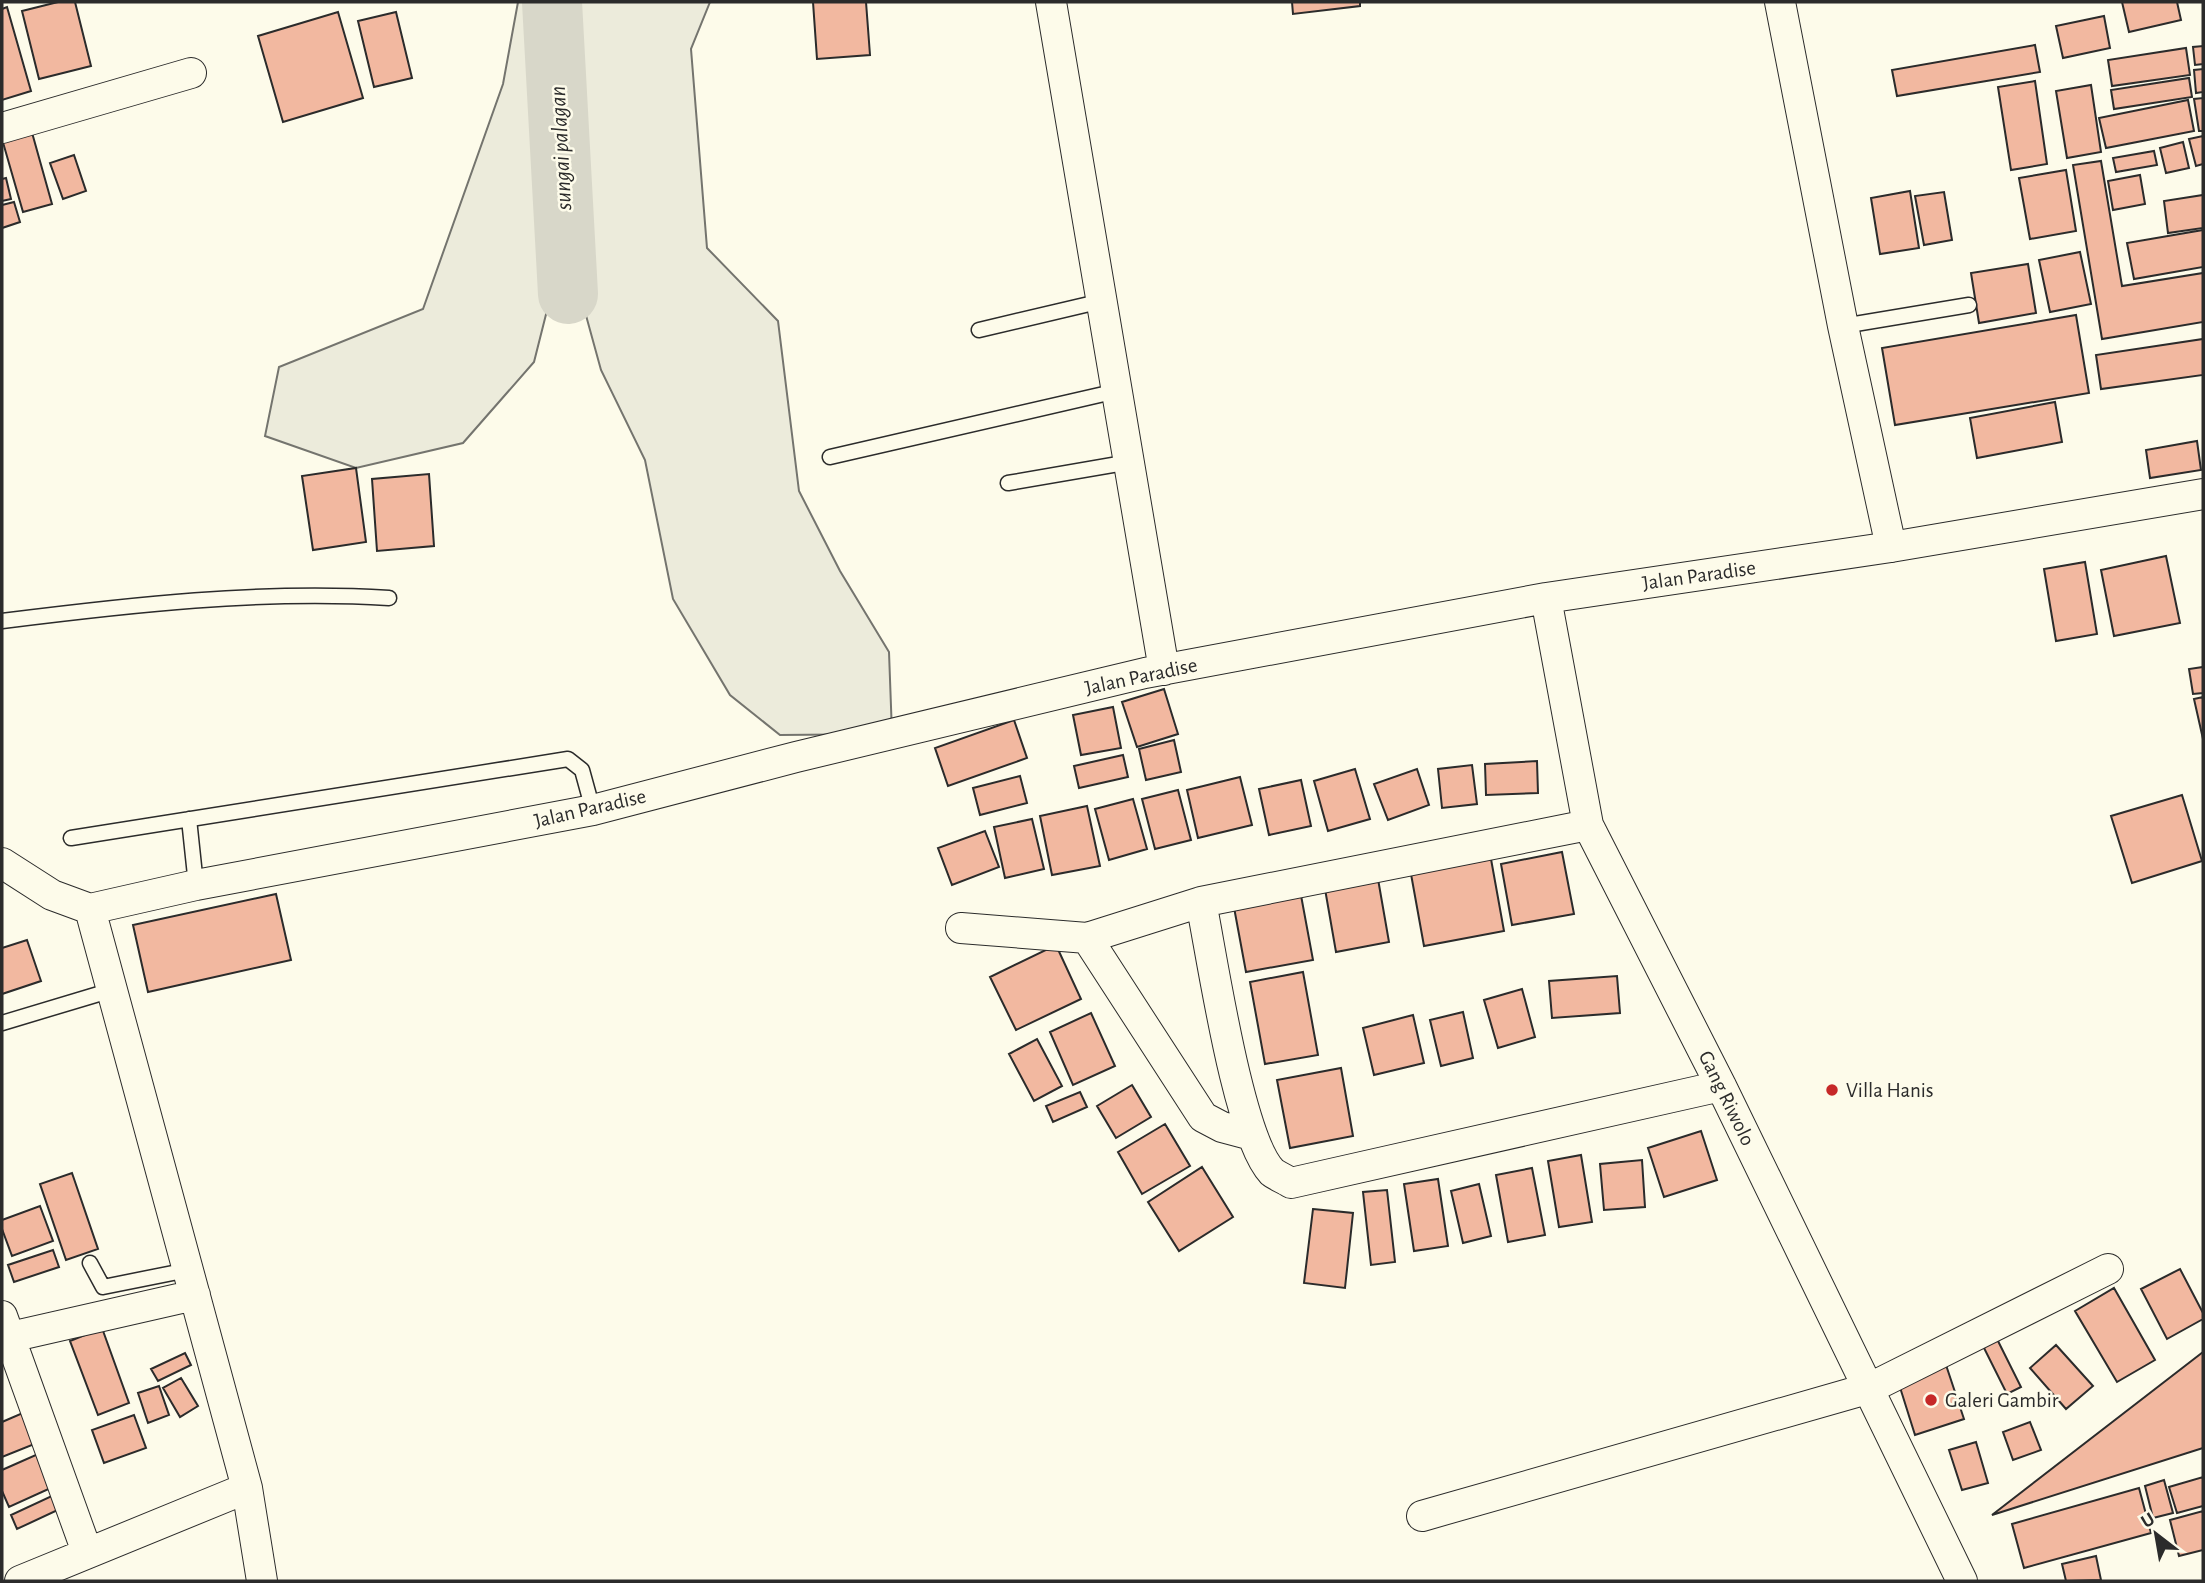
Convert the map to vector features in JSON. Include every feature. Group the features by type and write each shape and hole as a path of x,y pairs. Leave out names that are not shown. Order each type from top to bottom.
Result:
{"street":[{"path":"1051,2 1164,670"},
{"path":"1780,2 1843,326 1891,547"},
{"path":"2,128 191,73"},
{"name":"Jalan Paradise","path":"90,909 196,885 593,810 808,754 1164,670 1546,597 1891,547 2203,494"},
{"name":"Gang Riwolo","path":"1546,597 1588,825 1721,1086 1962,1581"},
{"path":"961,928 1087,938 1202,902 1588,825"},
{"path":"2,863 52,895 90,909 247,1488 262,1581"},
{"path":"1202,902 1236,1076 1252,1135 1272,1171 1291,1183 1721,1086"},
{"path":"1087,938 1203,1117 1222,1127 1252,1135"},
{"path":"1422,1516 1870,1388 2108,1269"},
{"path":"87,1552 4,1331 191,1283"},
{"path":"20,1581 247,1488"}],"lane":[{"path":"979,330 1102,301"},
{"path":"1843,326 1969,305"},
{"path":"830,457 1117,391"},
{"path":"1008,483 1130,462"},
{"path":"2,621 119,606 282,595 389,598"},
{"path":"71,838 568,759 582,770 593,810"},
{"path":"189,819 196,885"},
{"path":"2,1023 112,990"},
{"path":"90,1263 103,1287 191,1283"}],"shaded area":[{"path":"518,2 710,2 691,49 707,248 778,321 799,491 840,571 889,652 892,734 780,735 730,695 673,599 645,460 601,370 565,239 534,362 463,443 356,468 265,436 279,367 423,309 503,84"}],"building":[{"path":"58,2 75,2 91,66 39,79 22,11"},
{"path":"813,2 866,2 870,55 817,59"},
{"path":"1292,2 1360,2 1360,6 1293,14"},
{"path":"2122,2 2177,2 2181,20 2129,32"},
{"path":"7,7 31,91 2,100 2,9"},
{"path":"338,12 363,98 283,122 258,36"},
{"path":"396,12 412,78 374,87 358,21"},
{"path":"2104,16 2110,48 2063,58 2056,26"},
{"path":"2035,45 2040,72 1897,96 1892,70"},
{"path":"2203,46 2203,64 2195,65 2193,47"},
{"path":"2186,48 2190,75 2112,86 2108,60"},
{"path":"2203,69 2203,92 2196,93 2194,70"},
{"path":"2189,78 2192,97 2114,109 2111,90"},
{"path":"2035,81 2047,164 2011,170 1998,87"},
{"path":"2091,85 2101,152 2067,158 2056,91"},
{"path":"2203,98 2203,131 2199,131 2194,99"},
{"path":"2188,100 2194,131 2106,148 2099,118"},
{"path":"31,129 52,204 23,212 2,139"},
{"path":"2203,136 2203,164 2196,166 2189,139"},
{"path":"2183,142 2189,168 2166,173 2160,148"},
{"path":"2154,151 2157,165 2116,172 2113,158"},
{"path":"74,155 86,191 63,199 50,163"},
{"path":"2101,161 2122,286 2203,273 2203,322 2102,339 2073,165"},
{"path":"2066,170 2076,231 2030,239 2019,178"},
{"path":"2140,175 2145,204 2113,210 2108,181"},
{"path":"6,178 11,199 2,201 2,179"},
{"path":"1910,191 1919,248 1880,254 1871,198"},
{"path":"1944,192 1952,240 1924,245 1915,196"},
{"path":"2203,195 2203,228 2168,233 2164,201"},
{"path":"14,202 20,222 2,228 2,205"},
{"path":"2203,230 2203,267 2134,279 2127,243"},
{"path":"2080,252 2091,304 2050,312 2039,260"},
{"path":"2028,264 2036,313 1979,323 1971,273"},
{"path":"2076,315 2089,393 1895,425 1882,348"},
{"path":"2203,339 2203,375 2101,389 2096,355"},
{"path":"2055,402 2062,442 1977,458 1970,418"},
{"path":"2197,441 2201,470 2150,478 2146,450"},
{"path":"356,468 366,542 313,550 302,476"},
{"path":"429,474 434,546 377,551 372,479"},
{"path":"2166,556 2180,623 2114,636 2101,570"},
{"path":"2085,562 2097,634 2056,641 2044,569"},
{"path":"2203,667 2203,693 2193,694 2189,669"},
{"path":"1164,689 1178,734 1137,747 1122,702"},
{"path":"2203,697 2203,739 2194,699"},
{"path":"1113,707 1121,748 1081,755 1073,715"},
{"path":"1014,720 1027,758 948,786 935,748"},
{"path":"1174,740 1181,772 1146,780 1139,749"},
{"path":"1123,755 1128,777 1079,788 1074,766"},
{"path":"1537,761 1538,793 1486,795 1485,764"},
{"path":"1472,765 1477,804 1442,808 1438,769"},
{"path":"1355,769 1370,819 1328,831 1314,781"},
{"path":"1417,769 1429,805 1388,820 1374,784"},
{"path":"1020,776 1027,803 980,815 973,788"},
{"path":"1240,777 1252,825 1198,838 1187,790"},
{"path":"1301,780 1311,826 1269,835 1259,789"},
{"path":"1178,790 1191,840 1155,849 1142,799"},
{"path":"2182,795 2202,861 2132,883 2111,816"},
{"path":"1133,799 1147,849 1109,860 1095,809"},
{"path":"1087,806 1100,866 1052,875 1040,816"},
{"path":"1032,819 1044,869 1005,878 994,827"},
{"path":"985,831 999,867 952,885 938,848"},
{"path":"1562,852 1574,914 1512,925 1501,864"},
{"path":"1491,859 1504,931 1424,946 1411,874"},
{"path":"1378,879 1389,942 1336,952 1325,889"},
{"path":"1300,890 1313,960 1246,972 1233,902"},
{"path":"276,894 291,960 148,992 133,925"},
{"path":"27,940 41,981 2,994 2,948"},
{"path":"1056,945 1081,999 1016,1030 990,977"},
{"path":"1303,972 1318,1055 1265,1064 1250,982"},
{"path":"1617,976 1620,1013 1552,1018 1549,981"},
{"path":"1522,989 1535,1037 1498,1048 1484,1000"},
{"path":"1463,1012 1473,1058 1441,1066 1430,1020"},
{"path":"1091,1013 1115,1066 1073,1085 1050,1032"},
{"path":"1413,1015 1424,1063 1374,1075 1363,1028"},
{"path":"1037,1039 1062,1086 1034,1101 1009,1054"},
{"path":"1341,1068 1353,1136 1290,1148 1277,1080"},
{"path":"1132,1085 1151,1117 1116,1138 1097,1106"},
{"path":"1080,1092 1087,1107 1053,1122 1046,1106"},
{"path":"1165,1124 1190,1166 1142,1194 1118,1152"},
{"path":"1701,1131 1717,1180 1664,1197 1648,1148"},
{"path":"1581,1155 1592,1222 1559,1227 1548,1161"},
{"path":"1642,1160 1645,1207 1604,1210 1600,1164"},
{"path":"1202,1167 1233,1217 1179,1251 1148,1202"},
{"path":"1532,1168 1545,1235 1508,1242 1496,1175"},
{"path":"72,1173 98,1249 66,1260 40,1184"},
{"path":"1438,1179 1448,1246 1414,1251 1404,1184"},
{"path":"1479,1184 1491,1236 1463,1243 1451,1191"},
{"path":"1387,1190 1395,1262 1371,1265 1363,1192"},
{"path":"40,1206 53,1241 12,1256 2,1229 2,1220"},
{"path":"1313,1209 1353,1213 1345,1288 1304,1283"},
{"path":"53,1250 59,1267 14,1282 8,1265"},
{"path":"2180,1269 2203,1313 2203,1319 2167,1339 2141,1289"},
{"path":"2114,1288 2155,1360 2117,1382 2075,1311"},
{"path":"102,1328 129,1403 98,1415 70,1341"},
{"path":"1997,1339 2021,1387 2007,1394 1983,1346"},
{"path":"2056,1345 2093,1386 2066,1409 2030,1368"},
{"path":"2203,1352 2203,1448 1992,1515"},
{"path":"185,1353 191,1365 158,1381 151,1369"},
{"name":"Galeri Gambir","path":"1946,1365 1964,1419 1915,1435 1898,1381"},
{"path":"181,1378 198,1406 180,1417 163,1388"},
{"path":"159,1386 169,1415 148,1423 138,1393"},
{"path":"25,1412 37,1443 2,1457 2,1422"},
{"path":"134,1415 146,1448 104,1463 92,1430"},
{"path":"2030,1422 2041,1450 2013,1460 2003,1432"},
{"path":"1976,1442 1988,1483 1962,1490 1949,1450"},
{"path":"38,1454 53,1487 9,1507 2,1491 2,1470"},
{"path":"2203,1477 2203,1506 2177,1513 2169,1487"},
{"path":"2164,1480 2173,1513 2153,1518 2145,1486"},
{"path":"2139,1488 2151,1533 2024,1568 2012,1524"},
{"path":"56,1494 62,1508 17,1529 11,1515"},
{"path":"2203,1511 2203,1550 2179,1556 2170,1520"},
{"path":"2096,1556 2101,1580 2066,1581 2062,1564"}],"waterway":[{"name":"sungai palagan","path":"552,2 568,294"}],"place":[{"name":"Villa Hanis","path":"1832,1090"},
{"name":"Galeri Gambir","path":"1931,1400"}]}
